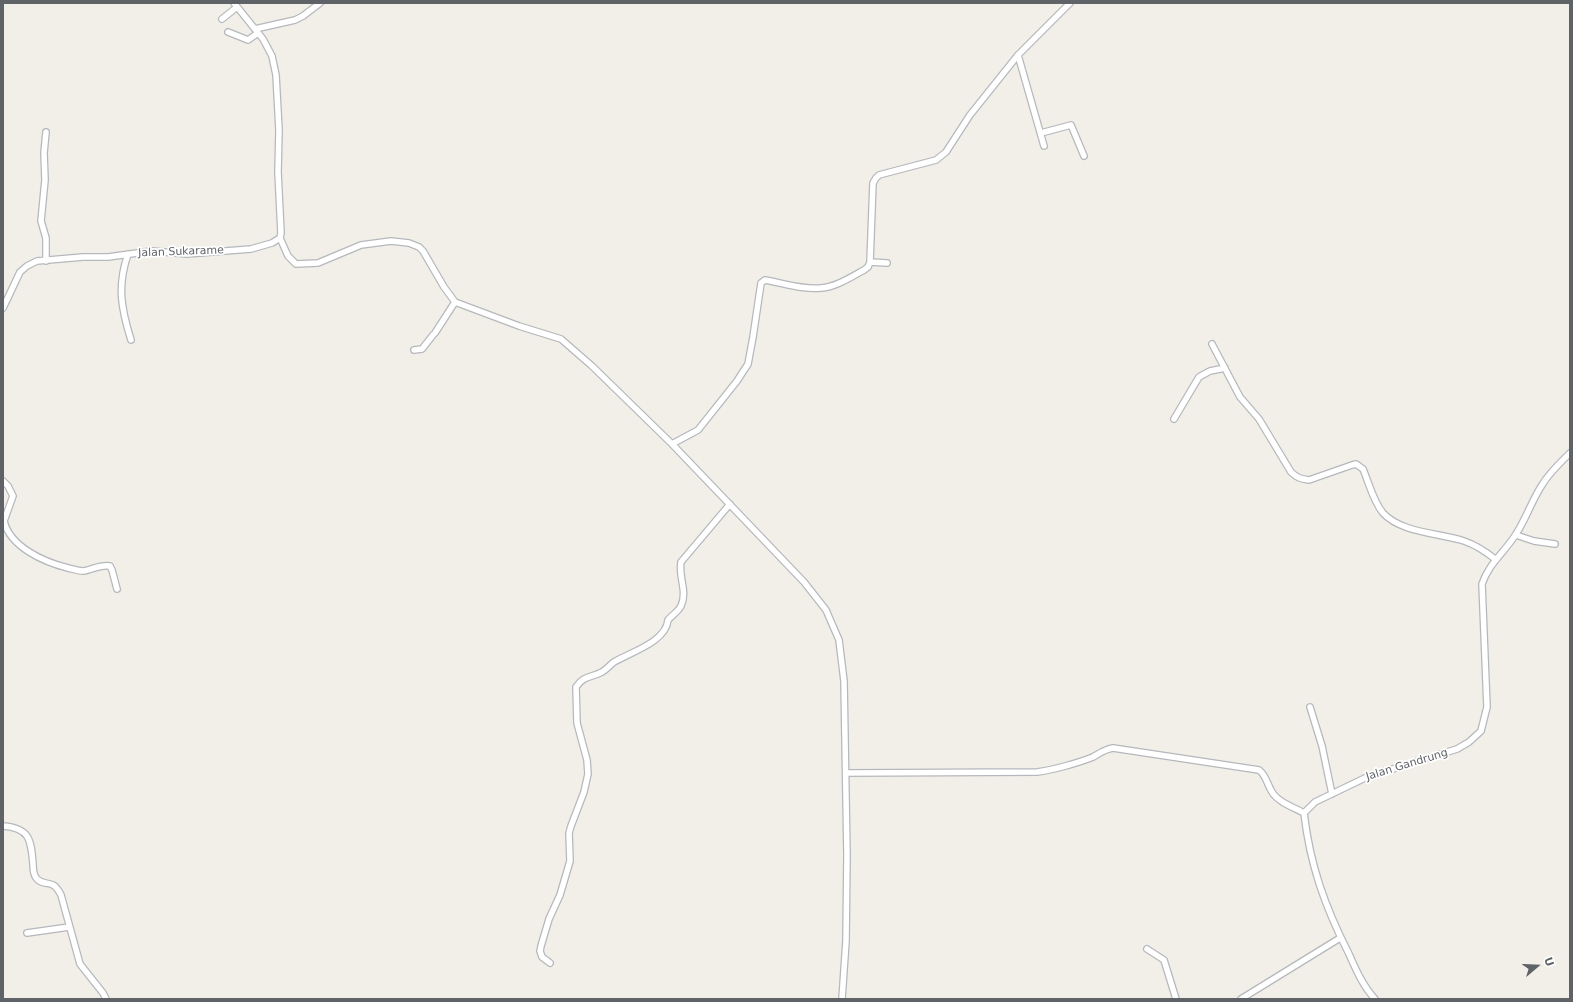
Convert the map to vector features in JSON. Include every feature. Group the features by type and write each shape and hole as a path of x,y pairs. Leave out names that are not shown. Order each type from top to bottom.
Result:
{"street":[{"path":"228,32 248,40 256,31 294,20 303,16 320,3"},
{"path":"672,444 698,430 737,381 748,364 754,337 761,283 765,280 812,288 822,288 834,285 868,267 870,262 872,190 873,183 876,178 879,175 936,160 942,157 953,144 970,115 1018,55 1070,3"},
{"path":"222,19 236,5 256,31 272,56 276,75 279,130 278,172 280,238 284,250 292,261 296,264 304,265 318,263 361,245 391,241 409,243 419,247 423,251 437,276 455,302 519,326 561,339 592,366 672,444 804,582 826,610 839,640 844,681 846,773 846,941 842,999"},
{"path":"1018,55 1044,146"},
{"path":"1041,133 1071,125 1084,156"},
{"path":"46,132 44,153 45,180 41,223 46,237 46,261"},
{"name":"Jalan Sukarame","path":"3,308 20,272 31,263 160,251 194,253 251,249 272,243 280,238"},
{"path":"128,254 121,286 126,324 131,340"},
{"path":"870,262 887,263"},
{"path":"414,350 422,349 434,334 455,302"},
{"path":"1212,344 1240,397 1259,419 1291,472 1296,476 1302,480 1309,480 1352,465 1359,465 1363,469 1381,510 1392,520 1416,530 1471,543 1495,559"},
{"path":"1174,419 1199,377 1210,371 1225,368"},
{"name":"Jalan Gandrung","path":"1304,812 1315,802 1367,777 1457,750 1469,742 1480,731 1487,707 1482,584 1495,559 1516,535 1541,485 1570,453"},
{"path":"3,480 13,496 4,520 5,524 18,542 38,556 58,565 82,571 96,567 110,566 117,589"},
{"path":"550,963 542,957 540,951 541,946 549,919 560,895 570,861 569,833 584,792 588,774 587,760 577,723 576,687 584,678 602,672 613,662 650,643 664,633 668,626 668,620 682,605 684,590 680,568 681,562 730,504"},
{"path":"1516,535 1534,541 1555,544"},
{"path":"1310,707 1322,746 1332,794"},
{"path":"846,773 1037,772 1052,770 1092,757 1108,748 1259,770 1263,773 1271,791 1275,796 1304,812 1312,862 1327,909 1360,978 1368,992 1375,999"},
{"path":"3,826 18,829 25,833 29,838 31,844 33,872 37,879 43,882 51,883 57,888 61,895 68,928 80,964 106,999"},
{"path":"27,933 68,928"},
{"path":"1241,999 1340,938"},
{"path":"1147,949 1164,960 1176,999"}]}
